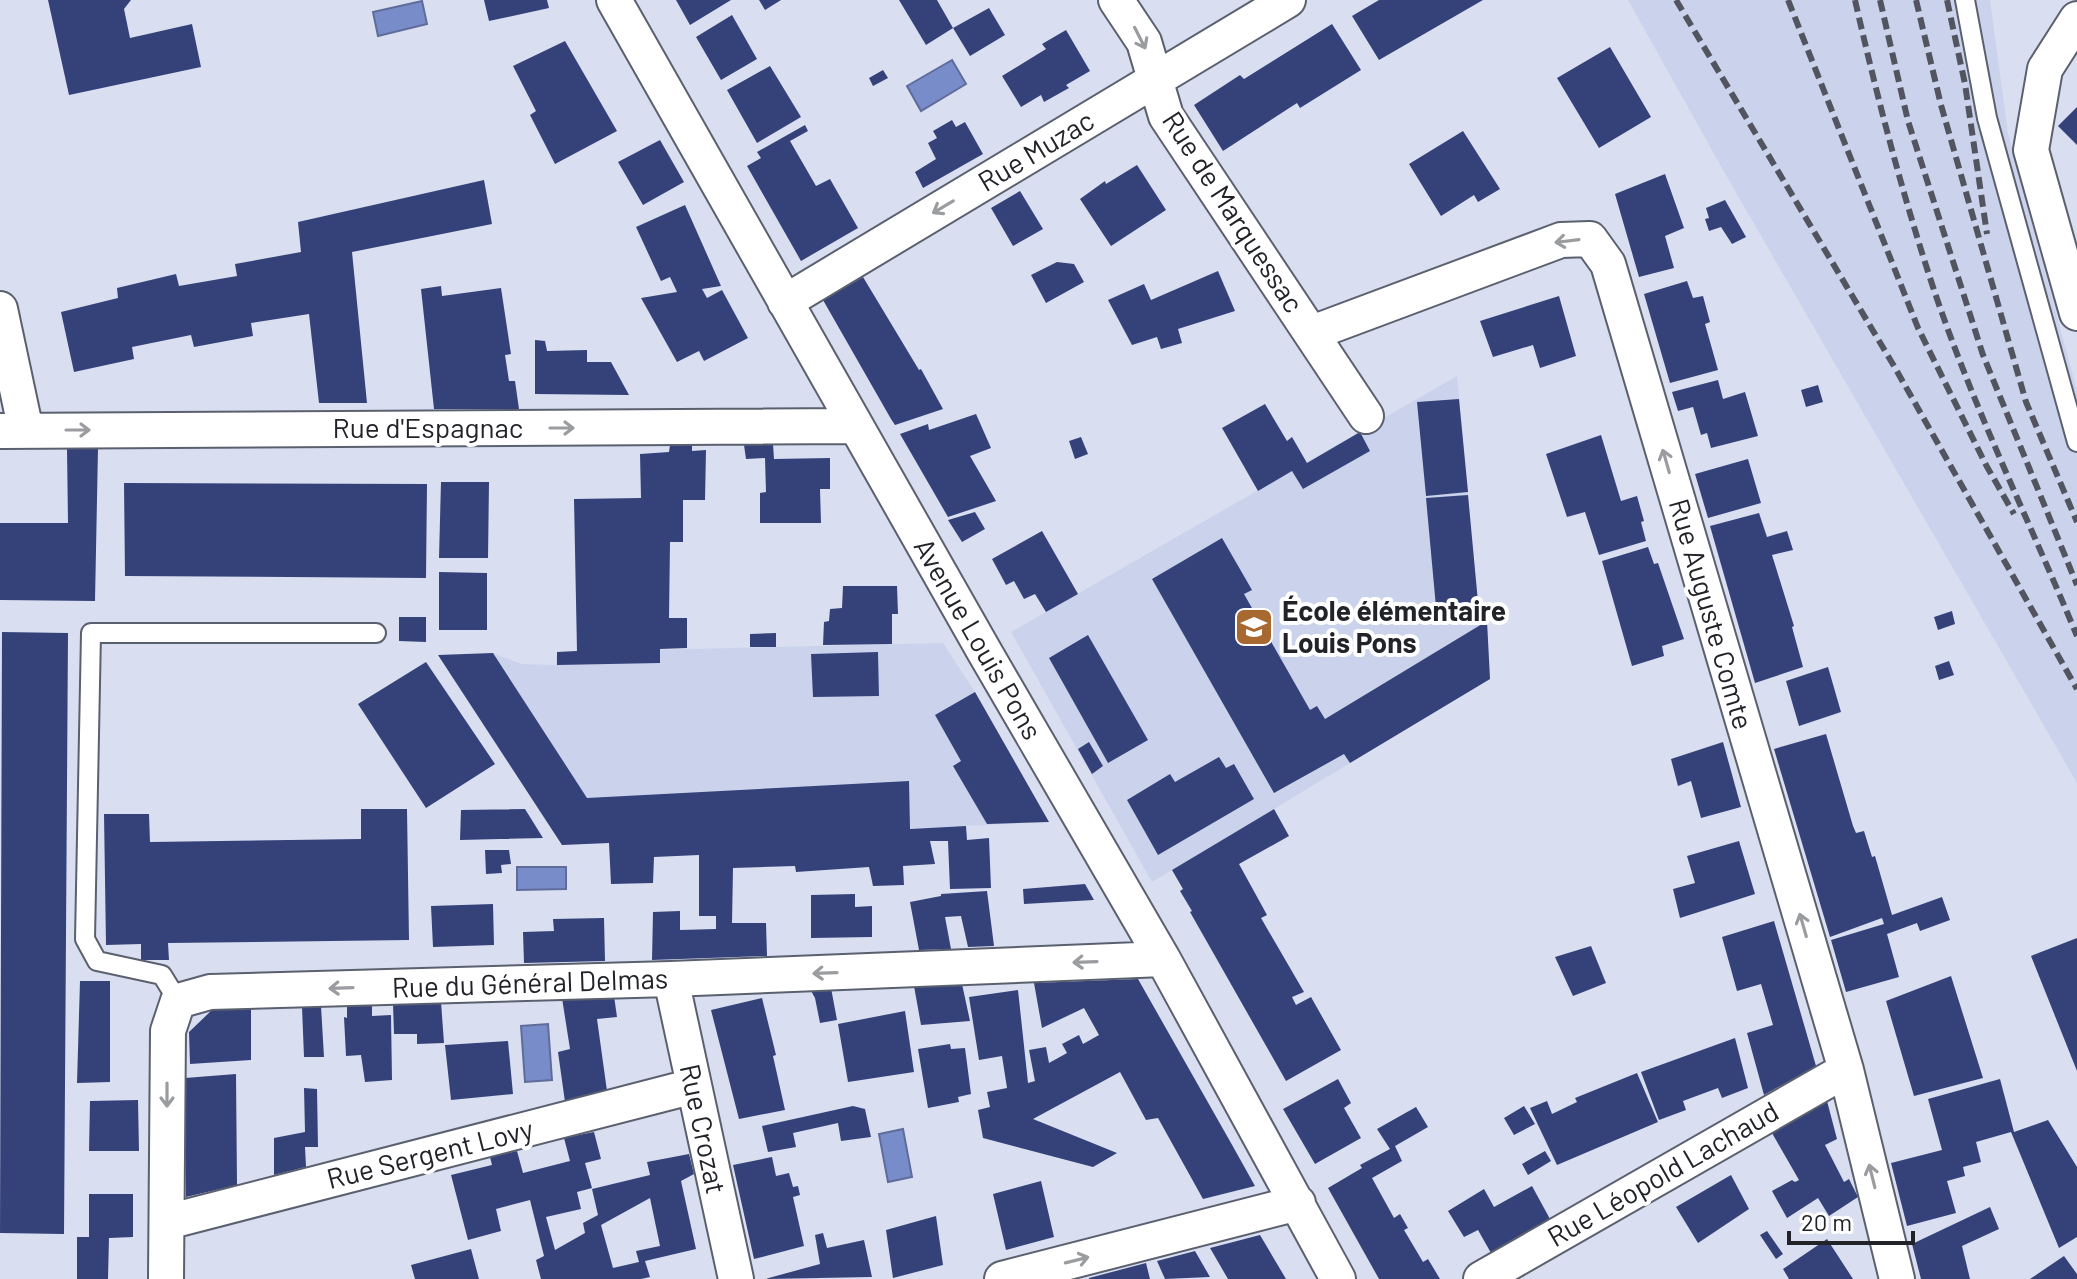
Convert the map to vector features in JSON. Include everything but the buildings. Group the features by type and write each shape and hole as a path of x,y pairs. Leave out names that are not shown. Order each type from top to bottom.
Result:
{"street":[{"name":"Avenue Louis Pons","path":"614,0 1163,959 1338,1279"},
{"name":"Rue de Marquessac","path":"1116,0 1144,42 1166,116 1366,416"},
{"name":"Rue Muzac","path":"785,302 1288,0"},
{"path":"2077,19 2045,69 2031,150 2077,313"},
{"name":"Rue Auguste Comte","path":"1312,333 1561,240 1590,239 1608,264 1846,1070 1897,1279"},
{"path":"0,309 13,431"},
{"name":"Rue d'Espagnac","path":"13,431 856,426"},
{"name":"Rue du Général Delmas","path":"178,1001 210,992 671,979 1163,959"},
{"name":"Rue Crozat","path":"671,979 736,1279"},
{"path":"166,1279 168,1031 178,1001"},
{"name":"Rue Léopold Lachaud","path":"1481,1279 1846,1070"},
{"name":"Rue Sergent Lovy","path":"167,1222 694,1086"},
{"path":"1002,1279 1298,1203"}],"lane":[{"path":"1965,0 1987,118 2077,442"},
{"path":"178,1001 162,975 97,961 85,939 91,633 376,633"}],"shaded area":[{"path":"1628,0 1990,0 2008,133 2077,391 2077,783 1727,177"},
{"name":"École élémentaire Louis Pons","path":"1457,376 1479,612 1486,611 1490,679 1152,882 1011,632"},
{"path":"943,643 975,692 1049,822 562,845 493,653 521,664 556,665 557,652"}],"water":[{"path":"422,1 427,24 378,36 373,12"},
{"path":"952,60 966,84 921,111 907,86"},
{"path":"517,867 566,867 566,889 517,890"},
{"path":"548,1024 552,1080 525,1082 521,1026"},
{"path":"903,1129 912,1177 888,1182 879,1134"}],"railway":[{"path":"1676,0 1894,366 2077,689"},
{"path":"1788,0 1918,328 1986,465 2014,514"},
{"path":"1855,0 1891,145 1933,287 1983,420 2077,636"},
{"path":"1880,0 1908,121 1983,355 2077,585"},
{"path":"1916,0 1941,105 2026,402 2077,522"},
{"path":"1947,0 1965,84 1987,234"}],"place":[{"name":"École élémentaire Louis Pons","path":"1254,627"}]}
